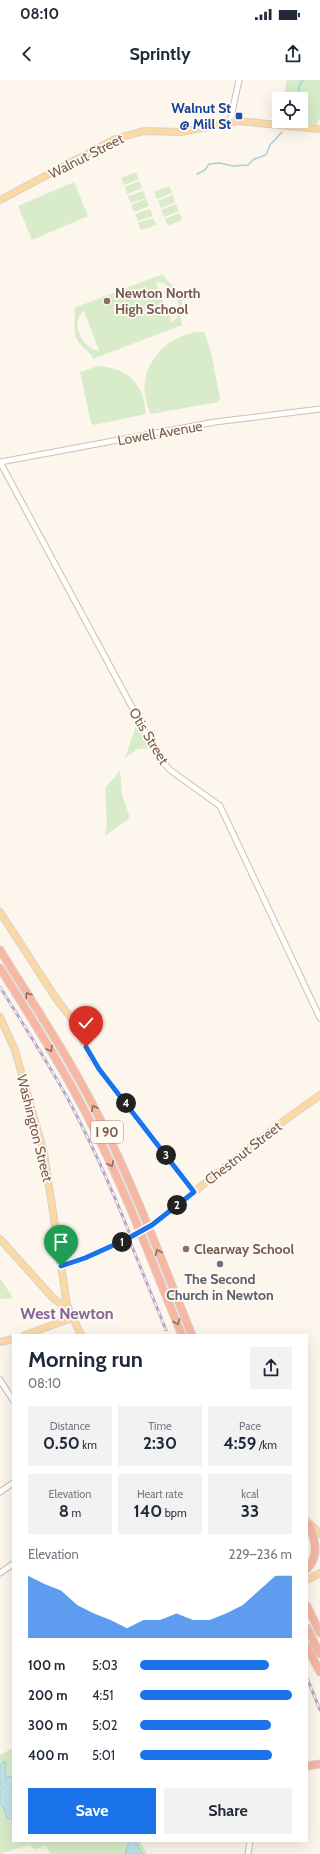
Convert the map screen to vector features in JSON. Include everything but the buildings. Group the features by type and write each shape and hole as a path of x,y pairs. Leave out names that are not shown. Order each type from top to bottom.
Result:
{"highway":[{"name":"I 90","path":"0,950 68,1060 104,1127 134,1191 188,1327 192,1334"},
{"name":"I 90","path":"0,968 53,1053 97,1135 122,1190 182,1334"},
{"path":"308,1522 318,1546 314,1560 308,1568"},
{"path":"308,1540 318,1546"},
{"path":"308,1608 320,1633"},
{"path":"308,1630 320,1654"},
{"path":"308,1648 320,1672"},
{"path":"308,1766 320,1764"}],"main road":[{"name":"Walnut Street","path":"0,200 126,135 144,132 186,132 230,122 245,122 304,129 320,129"},
{"path":"0,912 52,994 76,1025 94,1063 194,1192"},
{"name":"Washington Street","path":"0,1016 15,1050 44,1153 68,1309 80,1334"},
{"name":"Chestnut Street","path":"61,1266 85,1258 125,1240 152,1225 285,1120 320,1095"},
{"path":"0,1239 49,1293 68,1309"},
{"path":"28,1334 72,1318"},
{"path":"0,1342 12,1339"},
{"path":"308,1522 320,1534"},
{"path":"308,1579 320,1573"}],"street":[{"path":"230,122 238,80"},
{"name":"Lowell Avenue","path":"0,462 216,422 320,409"},
{"name":"Otis Street","path":"0,462 160,759 170,770 220,806 320,1018"},
{"path":"0,1380 12,1398"},
{"path":"0,1492 12,1484"},
{"path":"0,1573 12,1565"},
{"path":"248,1854 250,1842"}],"green space":[{"path":"287,80 320,80 320,118 315,129 303,128 308,128 308,92 284,92"},
{"path":"136,172 139,179 124,185 121,178"},
{"path":"140,181 142,188 127,194 125,187"},
{"path":"74,182 88,216 32,240 18,206"},
{"path":"169,186 172,193 157,199 154,192"},
{"path":"143,191 146,198 131,203 128,196"},
{"path":"173,195 175,202 161,208 158,201"},
{"path":"146,199 149,206 134,212 131,205"},
{"path":"176,204 179,211 164,217 161,210"},
{"path":"150,209 153,216 138,221 135,214"},
{"path":"180,213 182,220 168,226 165,219"},
{"path":"153,218 156,225 141,230 138,223"},
{"path":"163,274 181,296 182,325 93,359 90,353 77,340 74,330 74,308","holes":["161,282 175,294 179,306 176,318 172,323 156,283","84,311 99,350 99,351 87,345 80,334 78,321"]},
{"path":"196,332 204,332 211,352 220,399 218,402 151,414 146,400 145,386 147,373 152,362 160,351 170,343 182,336"},
{"path":"98,366 109,367 126,374 138,386 145,403 146,414 94,425 91,423 80,372"},
{"path":"137,716 153,748 138,749 125,758 135,729"},
{"path":"120,770 122,795 130,818 105,836 107,825 105,788"},
{"path":"0,1278 13,1298 0,1299"},
{"path":"12,1749 12,1842 141,1842 147,1854 50,1854 46,1846 35,1849 29,1845 0,1854 0,1770 2,1763 0,1765 0,1755"}],"water":[{"path":"3,1762 6,1762 5,1776 12,1777 12,1820 7,1818 3,1807 0,1805 0,1792 2,1788 0,1784 0,1765"},
{"path":"129,1842 136,1842 143,1854 125,1854"}],"waterway":[{"path":"299,92 299,86 303,80"},
{"path":"197,174 205,170 209,164 220,163 233,166 248,165 254,159 266,155 270,145 282,132"}],"railway":[{"path":"0,987 68,1099 85,1132 129,1232"},
{"path":"131,1244 166,1330"},
{"path":"308,1680 320,1710"}],"place":[{"name":"Walnut St @ Mill St","path":"239,116"},
{"name":"Newton North High School","path":"107,301"},
{"name":"Clearway School","path":"186,1249"},
{"name":"The Second Church in Newton","path":"220,1264"}],"district":[{"name":"West Newton","path":"67,1313"}],"route":[{"path":"61,1266 71,1264 116,1245 152,1225 194,1192 94,1063 86,1047"}]}
